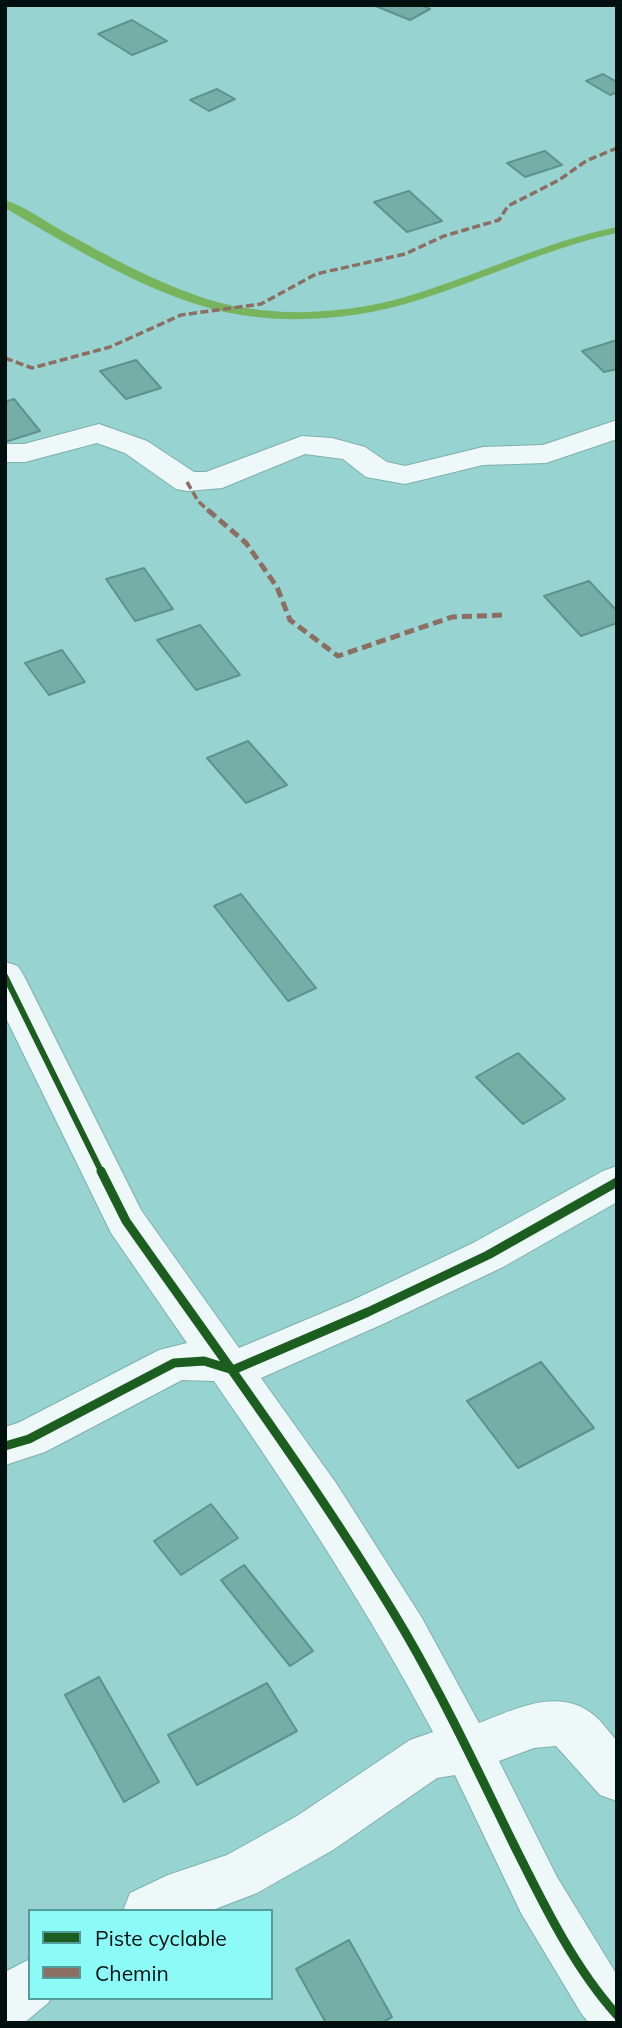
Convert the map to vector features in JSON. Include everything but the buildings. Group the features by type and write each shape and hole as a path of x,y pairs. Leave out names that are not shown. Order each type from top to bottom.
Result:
{"street":[{"path":"5,453 25,453 99,433 136,447 187,481 211,481 302,445 332,447 354,453 377,470 405,475 476,457 546,454 617,429"},
{"path":"5,976 126,1221 320,1497 405,1633 468,1750 539,1895 599,1995 617,2015"},
{"path":"233,1370 368,1312 488,1255 617,1182"},
{"path":"5,1446 29,1439 174,1363 188,1360 218,1362 233,1370"},
{"path":"152,1909 168,1900 239,1876 315,1833 426,1756 468,1750 534,1726 556,1723 576,1732 617,1778"},
{"path":"5,2005 28,1987"}],"waterway":[{"path":"5,203 136,275 220,307 263,314 342,312 390,304 564,243 617,230"}],"marked path":[{"path":"5,358 32,368 110,347 181,315 261,304 316,274 405,254 444,236 499,220 508,206 559,180 586,161 617,148"},
{"path":"187,482 198,501 246,543 277,587 290,620 338,656 452,617 504,615"}],"cycle path":[{"path":"5,976 126,1221 320,1497 405,1633 468,1750 539,1895 599,1995 617,2015"},
{"path":"5,1446 29,1439 174,1363 204,1361 233,1370 368,1312 488,1255 617,1182"}]}
